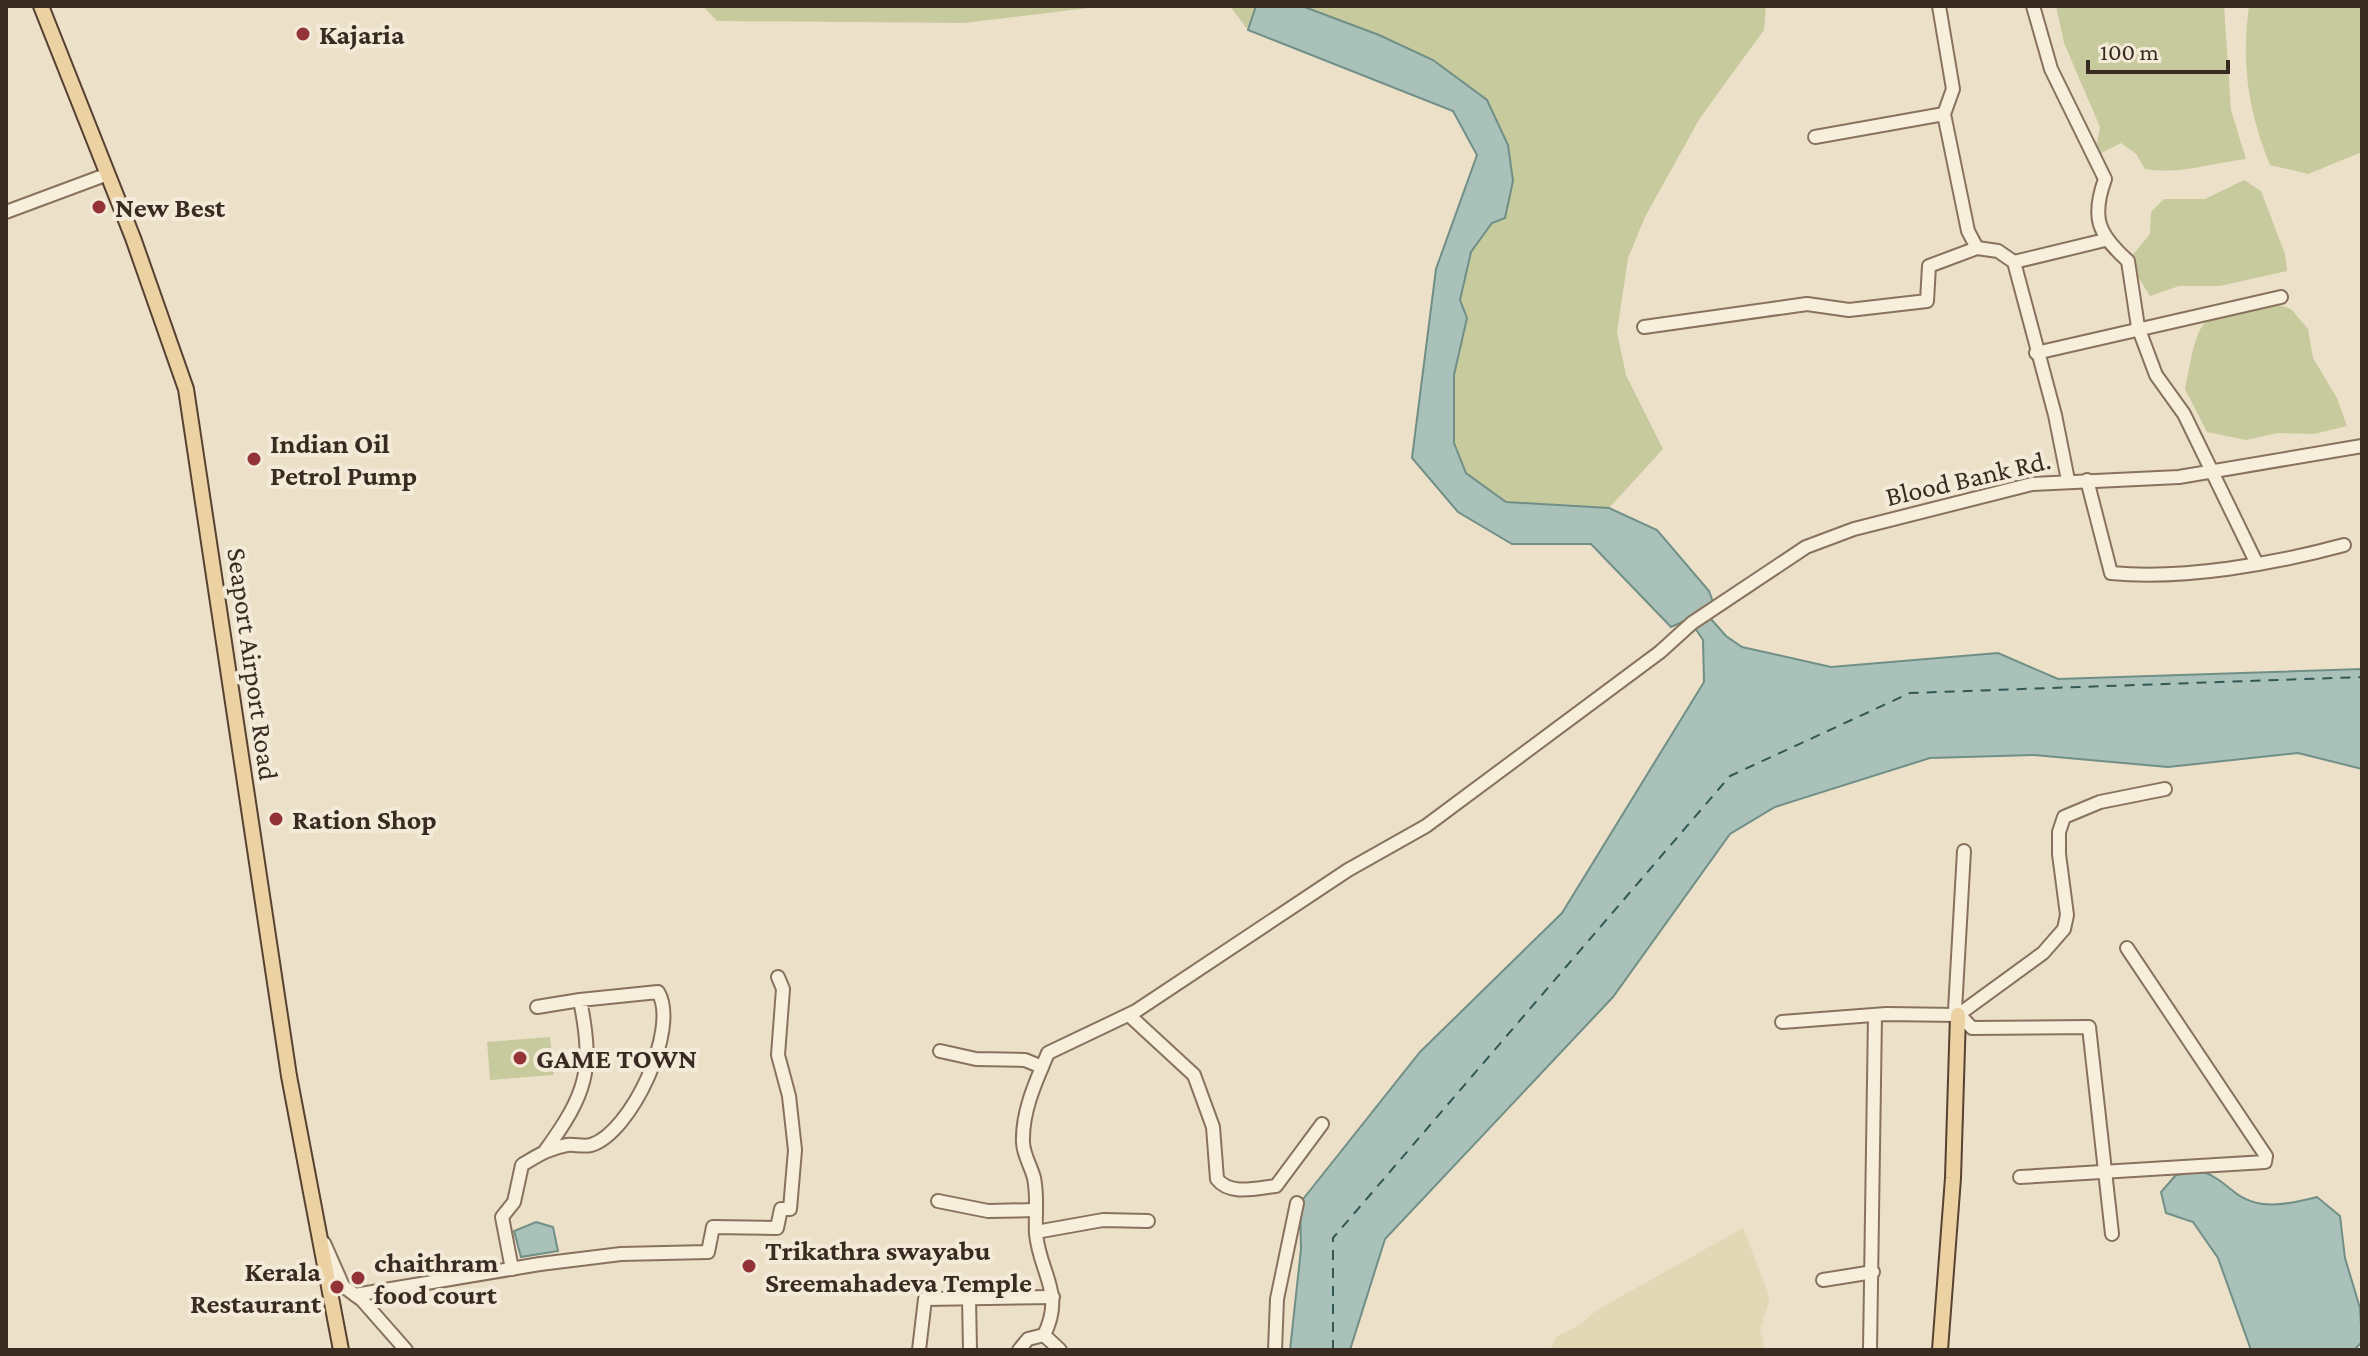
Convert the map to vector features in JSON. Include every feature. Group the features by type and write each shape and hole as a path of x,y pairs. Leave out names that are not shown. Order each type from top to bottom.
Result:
{"main road":[{"name":"Seaport Airport Road","path":"41,6 171,339 186,389 289,1076 341,1350"},
{"path":"1940,1350 1953,1178 1958,1015"}],"street":[{"path":"1939,6 1953,89 1944,114 1968,231 1977,248"},
{"path":"2033,6 2051,69 2105,179 2096,205 2105,240 2128,261 2138,327 2156,375 2184,414 2256,562"},
{"path":"1815,137 1944,114"},
{"path":"6,212 108,174"},
{"path":"2014,262 2105,240"},
{"path":"1644,327 1807,304 1849,310 1927,301 1929,266 1977,248 1998,251 2014,262 2055,415 2068,480"},
{"path":"2036,353 2138,327 2281,297"},
{"name":"Blood Bank Rd.","path":"1042,1067 1048,1053 1129,1015 1348,870 1402,841 1453,808 1576,711 1660,652 1697,620 1806,547 1824,539 2032,484 2068,480 2109,482 2212,472 2362,446"},
{"path":"2087,480 2111,573 2157,577 2293,559 2344,545"},
{"path":"1782,1022 1875,1015 1958,1015 2043,953 2064,929 2067,915 2059,832 2064,817 2100,802 2165,789"},
{"path":"1964,851 1958,1015 1972,1028 2089,1027 2112,1234"},
{"path":"2020,1177 2104,1169 2265,1162 2266,1156 2127,948"},
{"path":"355,1295 621,1254 696,1255 708,1252 713,1227 777,1228 781,1209 790,1209 795,1150 789,1096 778,1055 783,989 778,977"},
{"path":"512,1269 502,1217 514,1202 522,1165 545,1151 569,1144 592,1145 613,1128 652,1072 663,1015 663,1000 658,992 537,1007"},
{"path":"545,1151 581,1091 588,1060 580,1000"},
{"path":"1129,1015 1194,1075 1213,1127 1217,1179 1222,1185 1232,1190 1276,1186 1322,1124"},
{"path":"1870,1350 1875,1015"},
{"path":"940,1051 976,1059 1025,1060 1042,1067 1030,1098 1023,1145 1034,1177 1036,1232 1053,1297 1053,1318 1044,1335 1028,1339 1018,1349"},
{"path":"561,1128 569,1144"},
{"path":"938,1201 988,1211 1036,1210"},
{"path":"1275,1350 1277,1299 1297,1203"},
{"path":"1036,1232 1103,1220 1148,1221"},
{"path":"318,1230 343,1286 406,1350"},
{"path":"1823,1280 1873,1272"},
{"path":"919,1350 925,1299 1053,1297"},
{"path":"969,1298 970,1350"},
{"path":"1044,1335 1060,1350"}],"shaded area":[{"path":"1743,1228 1770,1298 1760,1330 1765,1350 1550,1350 1556,1337 1580,1325 1597,1310"}],"green space":[{"path":"703,6 1105,6 964,23 717,21"},
{"path":"1230,6 1256,6 1248,30"},
{"path":"1302,6 1766,6 1764,30 1700,118 1645,217 1628,258 1617,332 1626,375 1663,449 1609,508 1506,502 1466,473 1454,443 1454,375 1467,319 1459,300 1471,252 1492,223 1513,181 1433,60"},
{"path":"2056,6 2224,6 2231,110 2246,159 2183,170 2145,169 2136,154 2121,143 2094,157 2100,127 2064,43"},
{"path":"2249,6 2362,6 2362,152 2308,174 2270,165 2256,126 2248,87 2246,47"},
{"path":"2244,180 2261,191 2285,254 2287,271 2220,286 2179,286 2150,296 2128,261 2150,234 2151,212 2164,199 2205,199"},
{"path":"2256,298 2291,309 2308,329 2313,358 2337,398 2347,426 2314,434 2278,433 2246,440 2207,432 2185,389 2196,339 2201,328 2220,311"},
{"name":"GAME TOWN","path":"550,1037 554,1075 490,1080 487,1042"}],"water":[{"path":"1256,6 1302,6 1379,35 1433,60 1487,100 1508,145 1513,181 1505,218 1492,223 1471,252 1460,300 1467,318 1454,375 1454,443 1466,473 1506,502 1609,508 1657,530 1709,591 1713,602 1703,610 1726,636 1742,647 1831,667 1998,653 2058,679 2362,669 2362,769 2298,753 2168,767 2034,755 1930,758 1775,807 1730,834 1613,997 1385,1239 1350,1350 1290,1350 1301,1249 1300,1203 1420,1052 1562,913 1704,682 1703,640 1689,619 1671,627 1591,544 1512,544 1458,512 1412,458 1436,269 1477,155 1453,111 1248,30"},
{"path":"2202,1171 2253,1202 2285,1204 2317,1197 2340,1216 2345,1258 2360,1308 2362,1342 2354,1350 2251,1350 2218,1258 2193,1222 2166,1213 2161,1192 2176,1175"},
{"path":"536,1222 553,1227 558,1251 521,1257 514,1231"}],"ferry route":[{"path":"1333,1350 1333,1238 1730,776 1910,693 2362,677"}],"place":[{"name":"Kajaria","path":"303,34"},
{"name":"New Best","path":"99,207"},
{"name":"Indian Oil Petrol Pump","path":"254,459"},
{"name":"Ration Shop","path":"276,819"},
{"name":"GAME TOWN","path":"520,1058"},
{"name":"Trikathra swayabu Sreemahadeva Temple","path":"749,1266"},
{"name":"chaithram food court","path":"358,1278"},
{"name":"Kerala Restaurant","path":"337,1287"}]}
